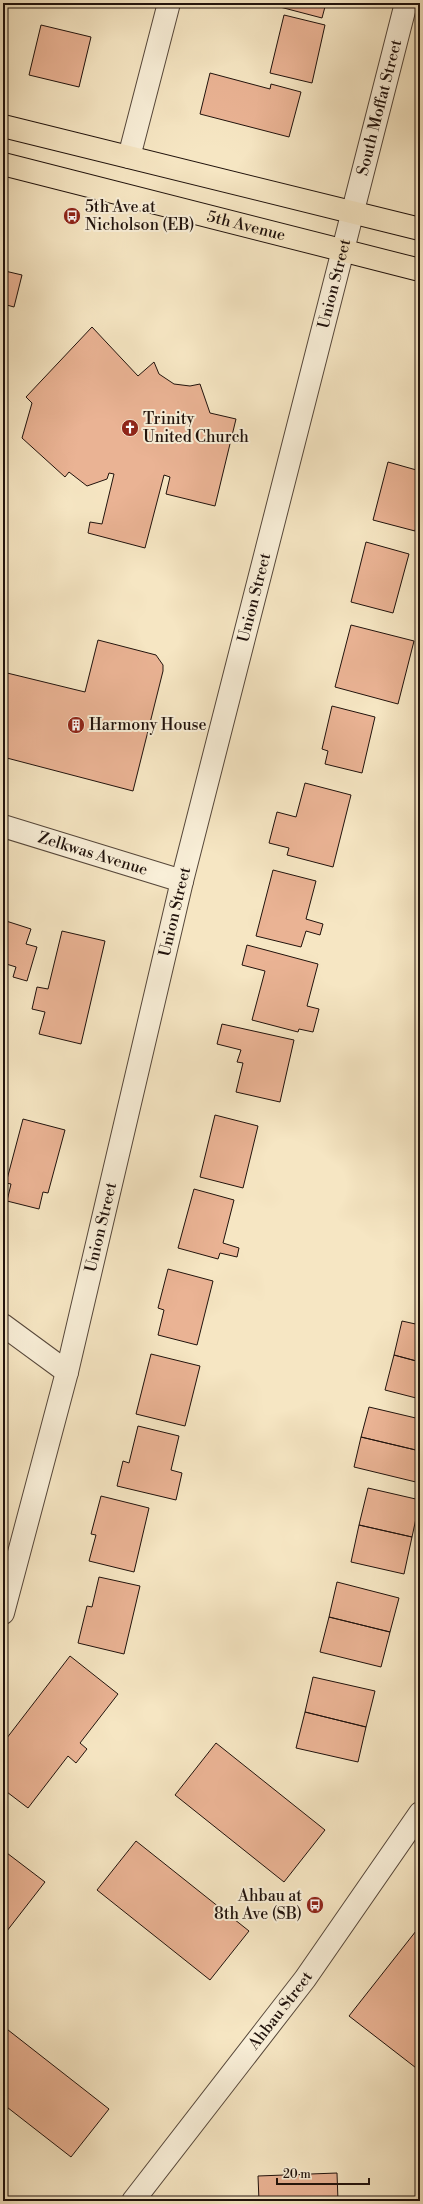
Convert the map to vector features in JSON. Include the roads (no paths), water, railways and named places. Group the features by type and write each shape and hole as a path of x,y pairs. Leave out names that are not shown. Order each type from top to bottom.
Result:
{"main road":[{"path":"3,126 420,229"},
{"name":"5th Avenue","path":"3,164 420,270"}],"street":[{"path":"129,156 169,3"},
{"name":"South Moffat Street","path":"352,212 406,3"},
{"name":"Union Street","path":"3,1613 67,1372 182,881 352,212"},
{"name":"Zelkwas Avenue","path":"3,826 182,881"},
{"path":"3,1325 67,1372"},
{"name":"Ahbau Street","path":"133,2201 305,1979 420,1813"}],"place":[{"name":"5th Ave at Nicholson (EB)","path":"72,216"},
{"name":"Trinity United Church","path":"130,428"},
{"name":"Harmony House","path":"76,725"},
{"name":"Ahbau at 8th Ave (SB)","path":"315,1905"}]}
